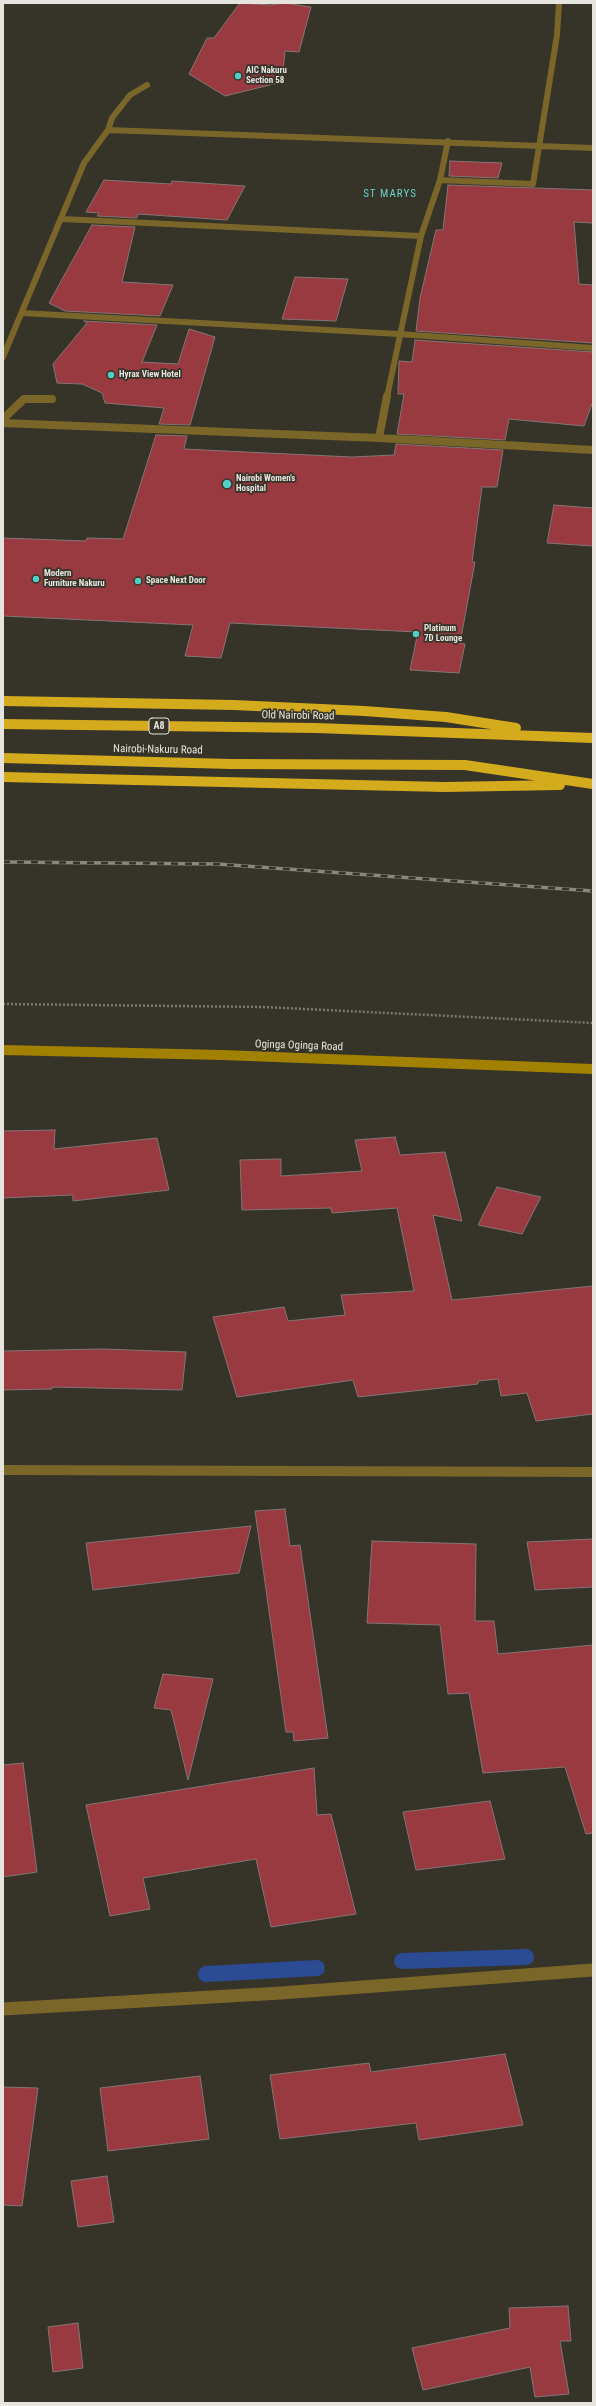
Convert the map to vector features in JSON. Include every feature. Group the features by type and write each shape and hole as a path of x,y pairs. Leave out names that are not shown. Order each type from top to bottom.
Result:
{"highway":[{"path":"3,700 234,705 364,711 446,717 575,737"},
{"name":"Old Nairobi Road","path":"3,724 316,728 593,738"},
{"name":"Nairobi-Nakuru Road","path":"3,758 231,764 312,763 465,765 593,784"},
{"path":"3,776 288,782 445,788 593,784"}],"street":[{"path":"440,180 533,184 557,35 559,3"},
{"path":"3,357 62,219 84,163 98,141 108,130 112,118 130,95 147,85"},
{"path":"108,130 448,141 593,148"},
{"path":"379,438 399,334 421,236 440,180 448,141"},
{"path":"62,219 421,236"},
{"path":"22,313 399,334 593,348"},
{"path":"3,419 9,410 24,399 52,399"},
{"path":"3,424 379,438 593,450"},
{"name":"Oginga Oginga Road","path":"3,1050 222,1055 593,1069"},
{"path":"3,1470 593,1472"},
{"path":"3,2009 281,1993 593,1970"}],"path":[{"path":"3,1004 264,1007 593,1023"}],"building":[{"path":"240,3 271,5 284,3 311,7 299,52 285,51 282,82 225,96 189,74 207,38 214,38"},
{"path":"450,161 502,163 498,178 449,176"},
{"path":"104,180 171,184 172,181 245,186 227,220 138,214 137,218 97,216 99,213 86,212"},
{"path":"448,185 593,190 593,223 574,222 579,284 593,285 593,343 416,331 420,298 436,230 443,230"},
{"path":"92,225 135,227 122,282 173,285 160,316 65,311 49,303"},
{"path":"295,277 348,279 336,321 282,319"},
{"path":"84,321 157,325 142,362 178,364 189,329 215,337 190,425 159,424 164,408 105,403 102,393 82,384 57,383 53,364 87,323"},
{"path":"415,340 593,352 593,401 584,426 509,419 505,440 397,434 404,394 398,394 399,361 412,362"},
{"path":"156,435 187,436 184,449 352,457 394,455 396,444 503,450 497,487 482,487 472,562 475,562 460,643 465,644 459,673 410,670 418,632 230,623 221,658 185,656 193,625 3,616 3,538 86,541 87,538 123,539"},
{"path":"554,505 593,508 593,546 547,543"},
{"path":"55,1130 54,1149 157,1138 169,1190 73,1201 73,1195 3,1198 3,1131"},
{"path":"395,1137 400,1155 445,1152 462,1221 433,1215 452,1300 593,1286 593,1414 536,1421 527,1393 501,1396 498,1379 478,1381 478,1384 358,1397 353,1380 237,1397 213,1317 284,1307 288,1321 345,1315 341,1295 414,1291 397,1208 332,1213 331,1208 242,1210 240,1160 281,1159 281,1176 362,1171 355,1140"},
{"path":"497,1187 541,1197 522,1234 478,1225"},
{"path":"102,1349 186,1352 182,1390 52,1387 52,1389 3,1390 3,1351"},
{"path":"285,1509 290,1546 300,1545 328,1738 294,1741 293,1732 286,1732 255,1511"},
{"path":"251,1526 239,1573 93,1590 86,1543"},
{"path":"593,1539 593,1587 535,1590 527,1542"},
{"path":"372,1541 476,1544 475,1621 494,1621 498,1654 593,1645 593,1833 586,1834 565,1767 483,1773 469,1693 448,1694 440,1625 367,1623"},
{"path":"163,1674 213,1679 188,1780 171,1710 154,1708"},
{"path":"23,1763 37,1872 3,1877 3,1765"},
{"path":"314,1768 317,1815 331,1814 356,1914 271,1927 256,1859 143,1878 150,1909 110,1916 86,1805"},
{"path":"490,1801 505,1859 416,1870 403,1812"},
{"path":"505,2054 523,2125 419,2140 416,2123 280,2139 270,2075 369,2063 371,2072"},
{"path":"200,2076 209,2139 108,2151 100,2088"},
{"path":"3,2087 38,2088 22,2206 3,2205"},
{"path":"107,2176 114,2222 78,2227 71,2181"},
{"path":"568,2306 571,2341 560,2341 569,2394 535,2397 530,2367 423,2390 412,2348 510,2328 509,2308"},
{"path":"78,2323 83,2368 53,2372 48,2327"}],"waterway":[{"path":"402,1961 526,1957"},
{"path":"206,1974 317,1968"}],"railway":[{"path":"3,862 217,864 593,891"}],"place":[{"name":"AIC Nakuru Section 58","path":"238,76"},
{"name":"Hyrax View Hotel","path":"111,375"},
{"name":"Nairobi Women's Hospital","path":"227,484"},
{"name":"Modern Furniture Nakuru","path":"36,579"},
{"name":"Space Next Door","path":"138,581"},
{"name":"Platinum 7D Lounge","path":"416,634"}],"district":[{"name":"ST MARYS","path":"390,194"}]}
